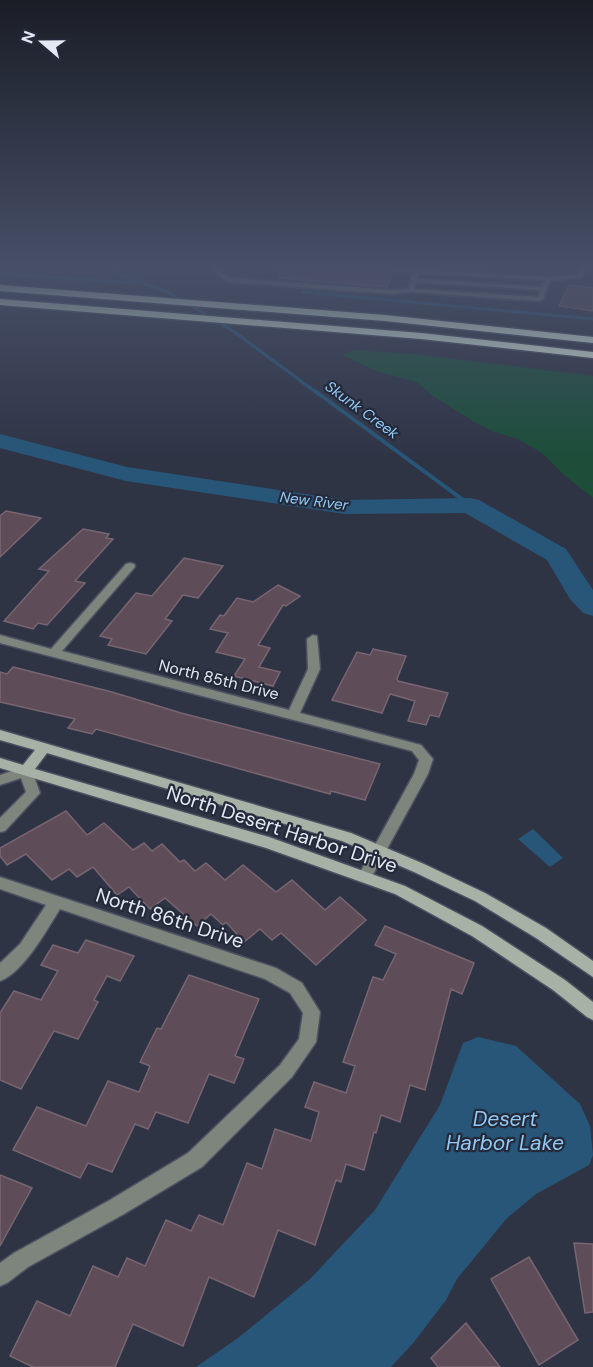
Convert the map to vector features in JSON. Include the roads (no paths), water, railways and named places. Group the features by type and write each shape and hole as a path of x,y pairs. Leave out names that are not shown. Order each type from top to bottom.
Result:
{"highway":[{"path":"367,332 593,356"},
{"path":"520,332 593,340"}],"street":[{"path":"54,653 130,566"},
{"name":"North 85th Drive","path":"0,639 416,748 426,759 421,774 379,850"},
{"path":"293,715 314,669 313,639"},
{"name":"North Desert Harbor Drive","path":"0,735 346,837 379,850 451,882 515,917 593,970"},
{"path":"0,780 26,771 44,748"},
{"name":"North Desert Harbor Drive","path":"0,764 243,835 365,876 435,907 477,931 559,985 593,1012"},
{"path":"1,826 33,794 26,771"},
{"path":"365,876 379,850"},
{"name":"North 86th Drive","path":"0,883 270,973 296,988 312,1012 307,1041 286,1071 195,1160 117,1207 21,1260 0,1276"},
{"path":"0,974 26,949 56,903"}],"water":[{"path":"533,829 563,858 550,867 518,839"},
{"name":"Desert Harbor Lake","path":"478,1037 516,1046 580,1104 590,1126 593,1155 589,1165 536,1194 507,1218 457,1279 446,1300 414,1342 391,1367 196,1367 238,1338 310,1279 375,1210 440,1105 463,1043"}],"waterway":[{"name":"Skunk Creek","path":"234,332 317,393"},
{"name":"Skunk Creek","path":"315,391 470,505"},
{"name":"New River","path":"0,441 126,474 345,507 470,505 557,555 580,593 593,607"}]}
